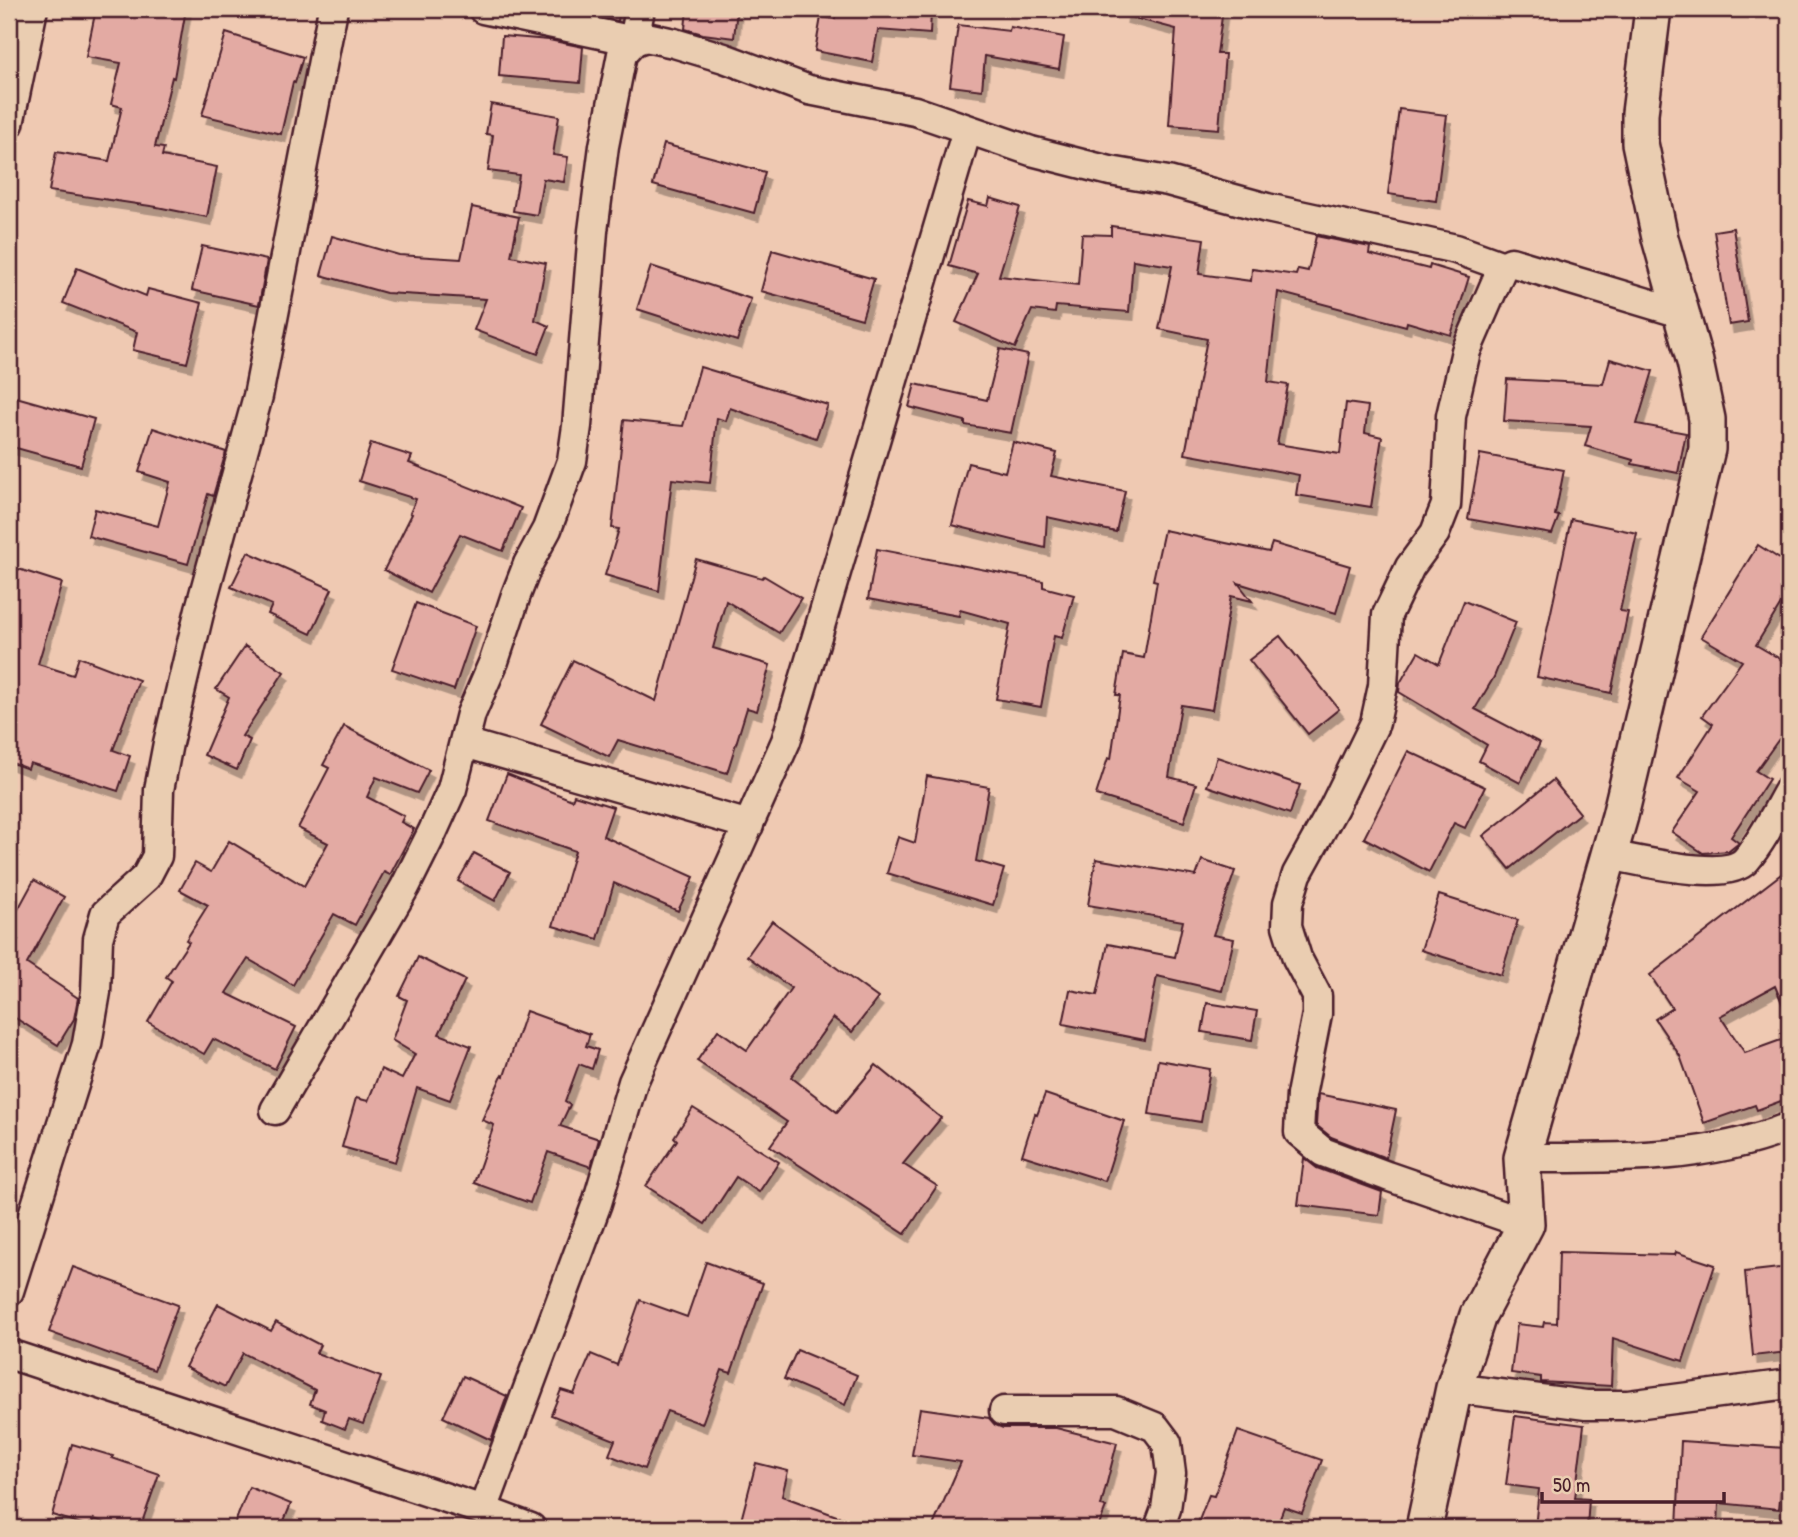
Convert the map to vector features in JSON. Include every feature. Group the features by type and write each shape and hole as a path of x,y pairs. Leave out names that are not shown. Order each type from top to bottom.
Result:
{"street":[{"path":"9,124 33,9"},
{"path":"9,1291 87,1044 96,992 99,939 105,914 146,877 157,856 159,790 168,743 200,609 258,396 332,9"},
{"path":"483,9 634,41"},
{"path":"634,41 640,9"},
{"path":"1424,1528 1454,1388 1478,1315 1526,1224 1522,1158 1609,855 1707,449 1707,419 1695,362 1660,238 1640,143 1640,113 1653,9"},
{"path":"275,1111 405,887 452,789 471,714 494,661 528,564 547,529 572,461 593,231 604,146 622,54 634,41 646,37 674,43 724,58 809,90 915,111 1031,151 1455,250 1503,267"},
{"path":"483,1510 597,1203 633,1082 786,741 967,130"},
{"path":"1526,1224 1323,1152 1299,1132 1301,1096 1317,1014 1317,996 1297,958 1287,926 1288,903 1297,874 1334,807 1375,723 1383,686 1387,615 1410,567 1435,533 1446,505 1451,416 1466,351 1503,267 1511,262 1681,313"},
{"path":"465,743 749,825"},
{"path":"1609,855 1703,871 1727,870 1745,862 1789,790"},
{"path":"1522,1158 1620,1158 1688,1154 1772,1134 1789,1127"},
{"path":"9,1354 531,1528"},
{"path":"1454,1388 1586,1405 1628,1405 1789,1384"},
{"path":"1004,1411 1116,1410 1155,1427 1167,1443 1171,1473 1166,1508 1159,1528"}],"building":[{"path":"96,9 186,9 174,78 172,77 155,147 164,148 162,156 217,167 207,217 49,191 56,152 109,161 122,107 111,104 121,63 86,57"},
{"path":"581,9 620,9 618,21 581,13"},
{"path":"687,9 737,9 734,38 685,29"},
{"path":"836,9 931,11 930,34 878,30 872,62 815,51 821,17 835,19"},
{"path":"1124,9 1223,9 1217,54 1225,54 1219,129 1169,125 1176,29 1123,15"},
{"path":"958,25 1009,31 1010,27 1064,37 1059,69 985,56 982,90 950,86"},
{"path":"226,33 303,57 295,83 293,82 281,134 202,115"},
{"path":"502,36 549,40 583,47 580,83 499,76"},
{"path":"491,104 559,116 553,155 568,157 564,182 543,179 537,215 513,211 519,175 488,171 493,135 486,134"},
{"path":"1399,109 1447,115 1436,201 1388,194"},
{"path":"664,144 765,172 754,213 653,185"},
{"path":"990,198 1020,207 999,276 1078,285 1082,234 1111,235 1111,226 1204,239 1199,274 1251,281 1252,269 1296,275 1298,269 1308,271 1316,236 1370,247 1369,254 1429,269 1430,265 1469,277 1451,335 1407,322 1406,326 1278,292 1268,382 1288,385 1277,444 1340,454 1346,403 1368,406 1365,433 1382,437 1371,507 1296,495 1299,475 1185,454 1207,339 1159,329 1172,266 1133,260 1129,312 1056,306 1055,313 1032,310 1015,348 956,322 978,274 949,266 968,201 988,206"},
{"path":"472,207 519,217 511,256 546,263 535,320 549,326 538,354 474,330 486,299 386,293 321,275 332,236 399,255 461,259"},
{"path":"1733,228 1748,322 1729,325 1714,231"},
{"path":"202,246 267,260 259,305 192,290"},
{"path":"772,250 874,279 862,319 761,291"},
{"path":"651,266 751,299 737,341 637,309"},
{"path":"77,268 146,296 148,289 202,303 187,363 133,350 137,332 63,303"},
{"path":"1000,349 1028,355 1011,433 965,425 965,421 909,407 915,384 987,400"},
{"path":"1610,359 1653,371 1637,424 1686,433 1678,473 1632,464 1633,460 1585,446 1591,426 1504,421 1507,379 1603,384"},
{"path":"700,367 828,405 816,438 730,408 726,421 717,418 710,483 672,479 659,591 605,575 619,529 612,528 624,420 683,426"},
{"path":"9,395 94,419 81,466 9,446"},
{"path":"153,428 226,452 213,496 208,494 188,564 88,536 95,509 158,526 170,482 139,472"},
{"path":"1013,442 1057,453 1051,476 1125,491 1116,532 1047,517 1045,548 952,525 968,463 1005,472"},
{"path":"371,443 412,456 409,463 521,508 503,551 460,534 429,593 384,570 412,514 410,513 416,499 359,481"},
{"path":"1480,454 1564,470 1555,515 1559,516 1552,534 1468,519"},
{"path":"1571,519 1637,533 1620,611 1628,612 1611,693 1537,677"},
{"path":"1164,530 1269,552 1272,543 1350,566 1336,613 1238,583 1252,601 1231,596 1212,710 1181,705 1169,777 1196,784 1184,822 1096,795 1108,758 1111,759 1120,695 1116,695 1123,654 1144,658 1157,581 1153,580"},
{"path":"1758,545 1789,565 1789,591 1756,645 1789,664 1789,725 1756,771 1769,779 1731,837 1739,843 1729,851 1703,853 1672,832 1700,791 1678,778 1713,724 1702,716 1742,661 1701,637"},
{"path":"877,549 1043,581 1043,587 1074,595 1062,638 1054,636 1041,707 996,699 1010,624 960,610 959,616 868,599"},
{"path":"248,552 332,589 311,634 268,614 272,605 231,587"},
{"path":"696,559 762,578 764,576 801,598 779,633 726,601 713,648 770,665 757,711 747,708 727,773 618,740 609,757 541,724 573,660 656,701"},
{"path":"9,566 62,583 38,664 73,675 79,657 139,680 113,750 130,756 118,791 30,763 28,769 9,762"},
{"path":"1464,601 1516,622 1494,677 1475,709 1540,743 1520,783 1479,761 1487,745 1399,692 1400,683 1418,652 1439,664"},
{"path":"416,603 476,626 454,690 392,669"},
{"path":"1280,636 1339,709 1308,734 1249,660"},
{"path":"245,646 284,672 242,736 250,740 237,770 204,755 229,697 216,689"},
{"path":"344,726 429,770 417,793 376,777 367,797 404,816 401,822 414,829 390,875 384,872 355,925 334,914 293,985 248,959 226,993 296,1027 275,1069 213,1039 204,1054 148,1022 172,981 166,977 189,942 186,940 208,905 180,890 195,863 211,872 229,841 304,886 328,843 298,828 329,768 323,765"},
{"path":"1408,751 1485,787 1465,828 1454,823 1429,872 1364,838"},
{"path":"1217,757 1300,785 1290,814 1207,786"},
{"path":"507,774 572,800 574,795 613,807 603,836 694,877 678,911 614,883 598,939 553,926 575,851 489,821"},
{"path":"927,776 989,787 976,861 1004,869 993,905 887,873 898,837 915,843"},
{"path":"1553,780 1580,813 1510,869 1483,836"},
{"path":"474,853 510,872 495,901 458,881"},
{"path":"1096,859 1196,876 1202,860 1235,871 1213,935 1234,939 1222,991 1157,976 1145,1040 1063,1024 1070,990 1097,995 1108,944 1175,957 1183,921 1088,905"},
{"path":"1789,868 1789,1020 1775,986 1720,1016 1745,1053 1789,1037 1789,1098 1757,1110 1755,1105 1704,1123 1680,1056 1655,1019 1672,1008 1650,975"},
{"path":"34,880 64,897 27,964 78,998 74,1019 58,1045 9,1014 9,953 18,940 9,936 9,926"},
{"path":"1439,895 1518,920 1501,975 1421,950"},
{"path":"772,921 878,998 852,1032 833,1018 791,1077 837,1112 876,1065 941,1118 903,1164 937,1186 905,1234 770,1146 787,1122 697,1061 718,1030 747,1050 791,988 747,956"},
{"path":"418,957 465,980 439,1034 471,1046 450,1100 417,1088 395,1162 342,1147 356,1098 368,1101 381,1069 402,1079 415,1054 392,1040 407,1000 399,996"},
{"path":"1207,1003 1257,1011 1252,1040 1202,1032"},
{"path":"526,1011 590,1034 586,1046 598,1050 592,1069 579,1064 565,1102 570,1105 560,1126 599,1139 591,1167 548,1152 530,1203 474,1183 494,1125 482,1120 502,1075 504,1076"},
{"path":"1158,1060 1210,1069 1201,1122 1149,1114"},
{"path":"1045,1094 1124,1121 1105,1181 1022,1155 1035,1114 1037,1115"},
{"path":"1318,1094 1396,1110 1386,1158 1331,1137 1316,1125"},
{"path":"693,1108 779,1162 759,1192 736,1177 705,1224 646,1186 677,1140 674,1137"},
{"path":"1304,1158 1317,1168 1382,1192 1379,1215 1298,1205"},
{"path":"1559,1252 1675,1255 1676,1252 1715,1265 1683,1361 1613,1338 1611,1386 1541,1382 1541,1377 1511,1373 1517,1324 1543,1327 1544,1322 1557,1323"},
{"path":"706,1262 763,1283 731,1373 722,1370 702,1424 667,1411 644,1469 609,1455 615,1440 551,1415 561,1390 574,1394 591,1354 617,1365 640,1300 687,1317"},
{"path":"73,1267 178,1305 154,1370 49,1332"},
{"path":"1789,1267 1789,1352 1753,1356 1745,1272"},
{"path":"218,1304 271,1331 276,1322 320,1345 316,1353 381,1377 363,1424 349,1419 345,1429 322,1420 325,1410 310,1404 315,1390 243,1353 225,1387 185,1367"},
{"path":"797,1350 857,1375 845,1405 784,1379"},
{"path":"463,1376 507,1396 491,1440 443,1417"},
{"path":"920,1408 989,1418 995,1425 1003,1428 1056,1428 1117,1443 1101,1506 1106,1507 1098,1528 932,1528 961,1462 912,1455"},
{"path":"1515,1416 1584,1425 1575,1498 1589,1499 1587,1528 1535,1528 1539,1489 1506,1485"},
{"path":"1238,1431 1322,1460 1302,1513 1284,1507 1276,1528 1196,1528 1209,1495 1214,1496"},
{"path":"1681,1441 1785,1448 1779,1509 1719,1503 1718,1528 1677,1528"},
{"path":"72,1444 159,1474 140,1528 121,1528 94,1519 92,1527 52,1515"},
{"path":"756,1463 788,1471 782,1496 864,1528 739,1528"},
{"path":"249,1487 291,1504 281,1528 233,1528"}]}
